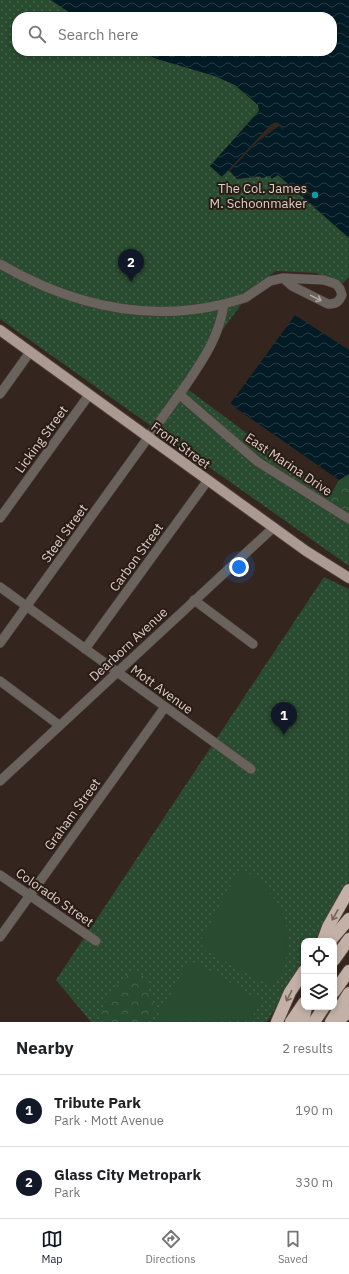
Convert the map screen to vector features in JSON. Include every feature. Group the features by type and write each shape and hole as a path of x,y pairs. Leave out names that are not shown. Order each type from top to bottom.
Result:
{"highway":[{"path":"324,938 328,927 349,890"},
{"path":"333,938 349,919"},
{"path":"337,956 349,939"},
{"path":"337,988 349,971"},
{"path":"277,1022 290,992 302,974"},
{"path":"331,1022 349,993"},
{"path":"291,1022 301,1007"},
{"path":"303,1022 305,1010"},
{"path":"314,1022 322,1010"},
{"path":"337,1022 349,1011"}],"main road":[{"name":"Front Street","path":"0,330 306,551 349,578"}],"street":[{"path":"0,264 29,281 66,296 128,310 162,312 224,304 245,298 264,284 283,278 324,280 336,284 342,295 340,301 334,304 328,304 292,286 283,278"},
{"name":"Steel Street","path":"0,643 180,395 212,345 221,322 224,304"},
{"path":"0,394 30,352"},
{"name":"Licking Street","path":"0,518 89,395"},
{"name":"East Marina Drive","path":"180,395 258,462 349,519"},
{"name":"Carbon Street","path":"85,649 208,480"},
{"name":"Dearborn Avenue","path":"0,780 274,527"},
{"name":"Mott Avenue","path":"0,587 251,769"},
{"path":"194,600 253,644"},
{"path":"0,681 59,725"},
{"name":"Graham Street","path":"0,937 165,707"},
{"name":"Colorado Street","path":"0,874 96,942"}],"green space":[{"path":"0,0 51,0 69,12 12,12 12,56 151,56 215,76 235,85 258,105 259,111 210,166 222,177 228,170 237,179 278,175 349,238 349,277 342,284 321,278 317,273 276,271 254,287 182,385 349,509 349,566 0,319"},
{"path":"349,474 349,517 328,499 339,480"},
{"path":"324,577 349,589 349,881 316,938 301,938 301,964 267,1022 91,1022 56,980"},
{"path":"241,867 253,876 272,896 280,908 285,920 288,947 285,963 272,987 203,949 201,940"},
{"path":"196,962 262,1002 249,1021 154,1022 188,964"},
{"path":"134,969 146,978 155,1012 145,1022 106,1022 100,1015 109,995"}],"water":[{"path":"51,0 349,0 349,238 278,175 272,179 270,176 262,178 259,176 237,179 230,171 257,142 279,126 284,130 279,123 271,124 222,177 210,166 259,111 258,105 235,85 215,76 151,56 337,56 337,12 69,12"},
{"path":"295,315 349,350 349,474 339,480 230,404"}],"place":[{"name":"The Col. James M. Schoonmaker","path":"315,195"},
{"name":"Glass City Metropark","path":"131,282"},
{"name":"Tribute Park","path":"284,735"}]}
